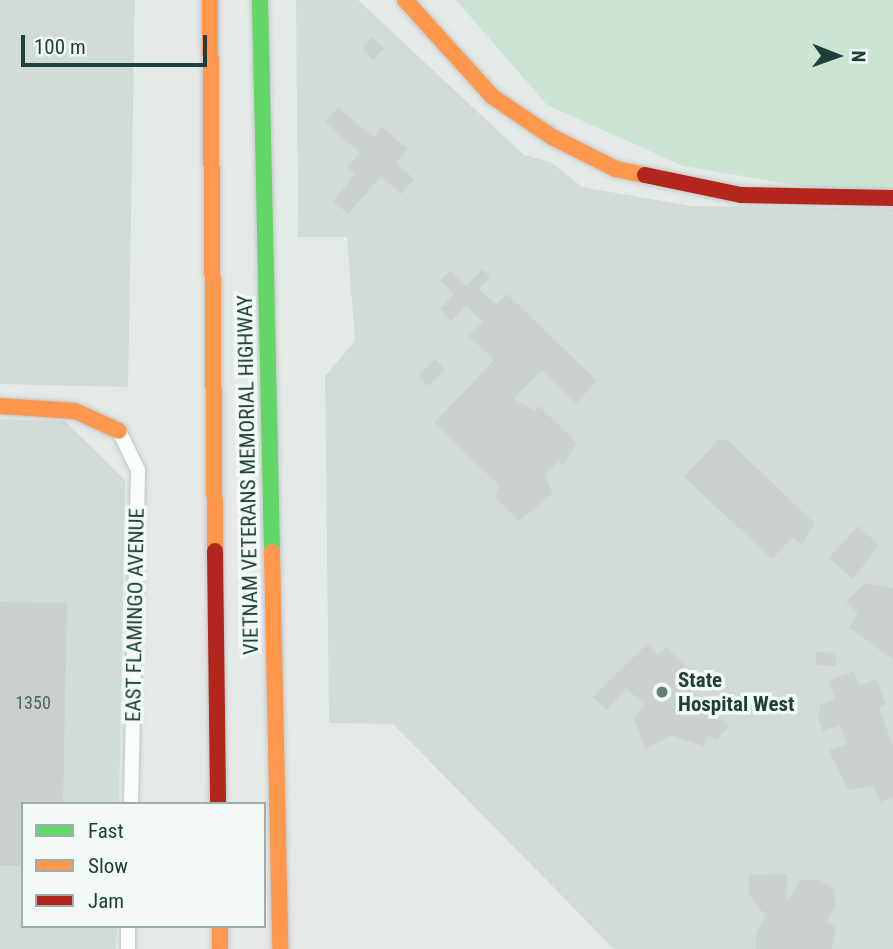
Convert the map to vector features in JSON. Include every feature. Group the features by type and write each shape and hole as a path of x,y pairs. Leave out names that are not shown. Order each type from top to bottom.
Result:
{"main road":[{"name":"VIETNAM VETERANS MEMORIAL HIGHWAY","path":"210,0 218,802"},
{"name":"VIETNAM VETERANS MEMORIAL HIGHWAY","path":"260,0 280,949"},
{"path":"405,0 493,97 552,137 616,169 741,195 893,198"},
{"path":"0,406 75,411 119,431"},
{"path":"220,928 220,949"}],"street":[{"name":"EAST FLAMINGO AVENUE","path":"119,431 138,470 131,802"},
{"path":"128,928 128,949"}],"shaded area":[{"path":"0,0 135,0 128,387 0,384"},
{"path":"296,0 358,0 524,155 551,162 582,187 691,206 893,209 893,949 614,949 393,724 329,723 325,376 355,341 347,237 298,237"},
{"path":"0,419 65,421 125,480 119,802 21,802 21,928 117,928 116,949 0,949"}],"green space":[{"path":"456,0 893,0 893,189 824,190 683,166 547,105"}],"building":[{"path":"373,37 384,49 373,60 362,48"},
{"path":"338,107 374,138 382,127 408,149 396,163 414,179 401,194 381,176 348,214 333,201 355,174 347,167 360,153 325,122"},
{"path":"482,269 490,277 479,289 496,305 507,294 597,381 576,403 542,370 514,399 534,411 539,406 577,443 563,465 559,461 545,476 553,493 519,521 495,497 499,485 434,423 494,360 469,336 483,322 466,306 451,321 440,309 454,294 440,281 450,271 466,286"},
{"path":"435,359 445,369 429,386 418,376"},
{"path":"718,440 728,440 814,523 802,545 793,537 772,559 684,477"},
{"path":"858,526 879,545 853,579 829,558"},
{"path":"865,583 893,588 893,660 849,627 858,613 846,602"},
{"path":"0,602 67,603 63,802 21,802 21,866 0,866"},
{"path":"647,644 658,655 666,647 685,666 676,675 729,726 717,739 707,736 704,746 671,736 645,749 634,718 645,705 626,688 607,710 593,697"},
{"path":"816,652 836,653 836,666 816,665"},
{"path":"854,671 859,686 877,679 886,705 879,708 893,746 893,797 880,802 874,786 848,790 829,750 847,744 840,725 823,731 819,720 820,705 835,699 829,681"},
{"path":"787,874 787,901 801,880 819,880 835,890 835,908 826,921 836,928 832,949 756,949 756,932 766,917 749,894 749,875"}],"traffic: fast":[{"path":"260,0 272,552"}],"traffic: slow":[{"path":"210,0 215,551"},
{"path":"405,0 493,97 552,137 616,169 645,175"},
{"path":"0,406 75,411 119,431"},
{"path":"272,552 280,949"},
{"path":"220,928 220,949"}],"traffic: jam":[{"path":"645,175 741,195 893,198"},
{"path":"215,551 218,802"}],"place":[{"name":"State Hospital West","path":"662,692"}]}
